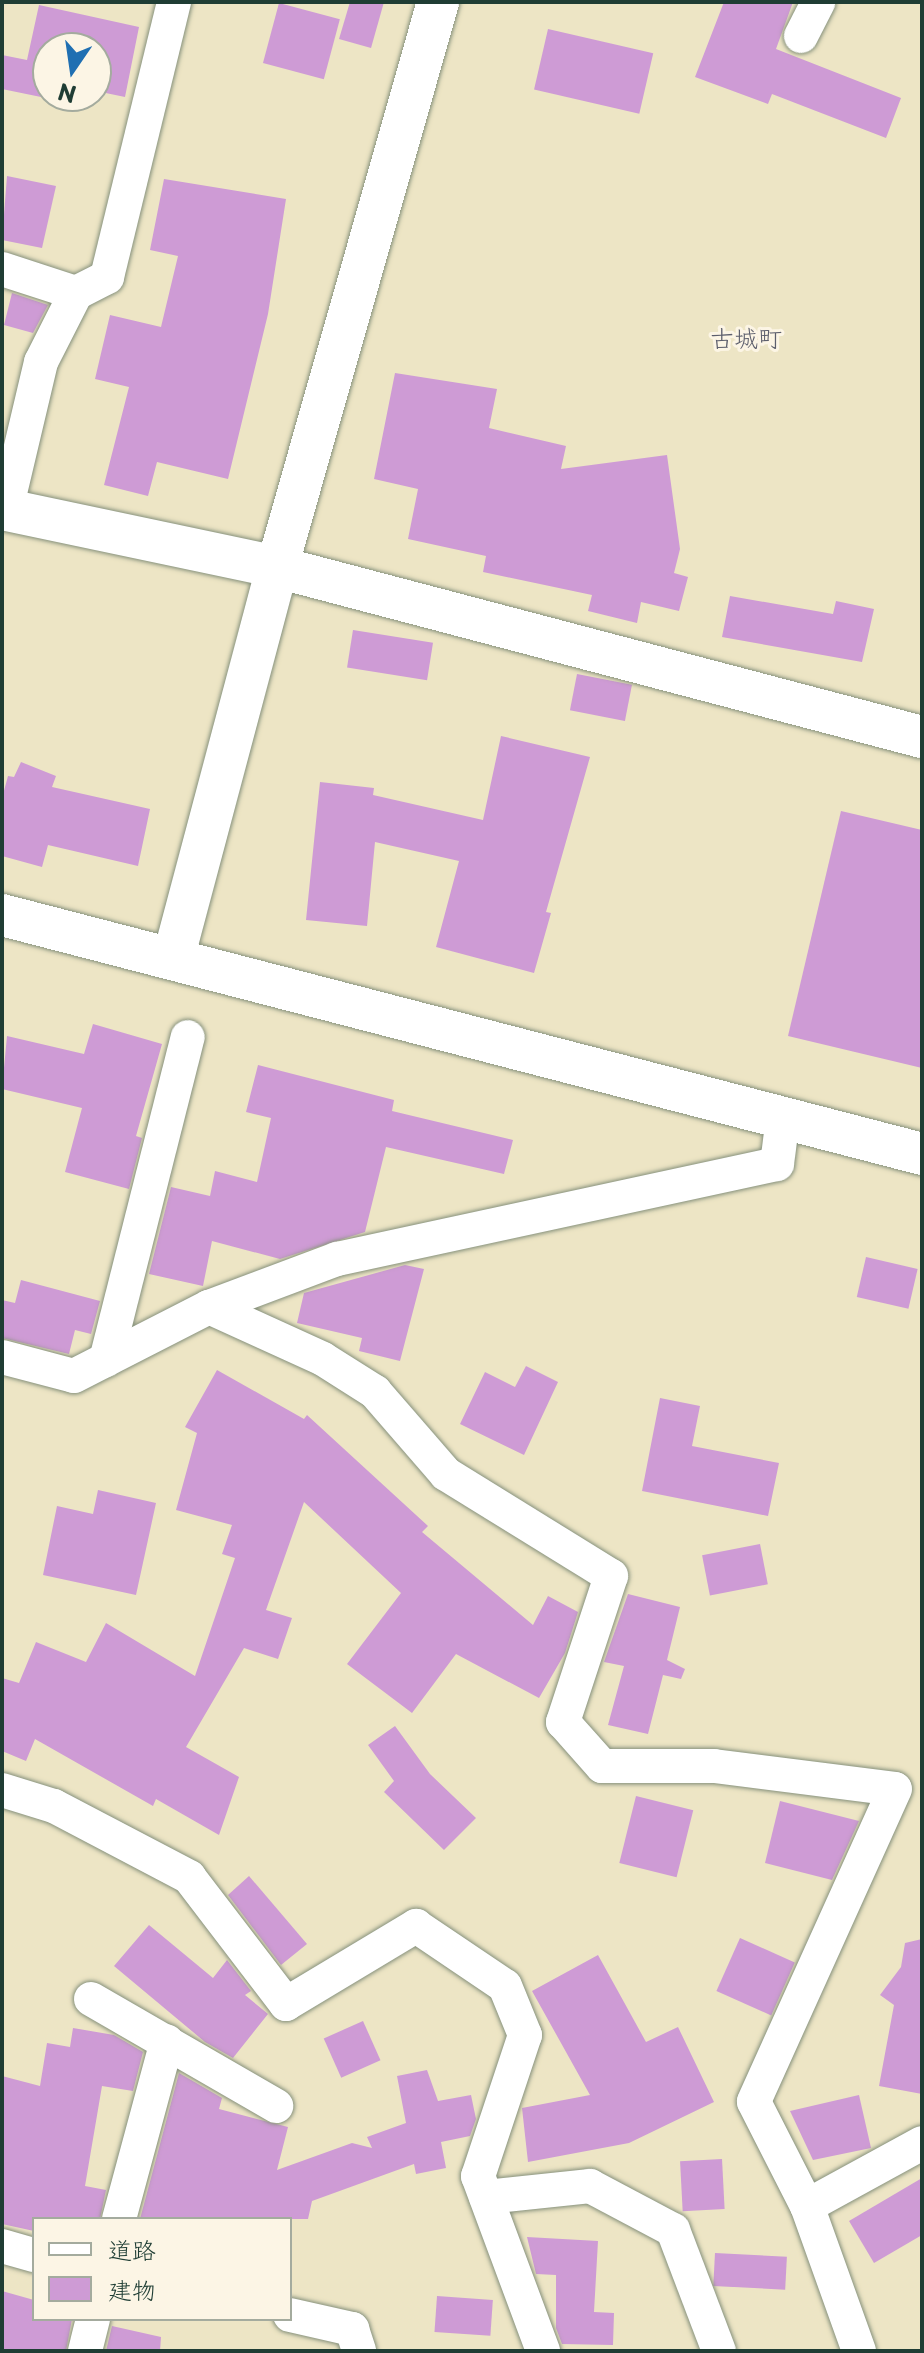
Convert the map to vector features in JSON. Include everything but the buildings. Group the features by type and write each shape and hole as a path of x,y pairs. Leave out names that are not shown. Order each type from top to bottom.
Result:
{"street":[{"path":"174,2 107,277 76,293 41,362 4,510 277,567 922,737"},
{"path":"173,959 277,567 438,2"},
{"path":"801,36 818,2"},
{"path":"2,269 76,293"},
{"path":"2,915 922,1154"},
{"path":"106,1360 188,1037"},
{"path":"2,1357 74,1376 209,1307 337,1259 777,1164 783,1117"},
{"path":"209,1307 323,1359 375,1392 446,1474 611,1576 563,1722 602,1766 714,1766 895,1789 754,2102 807,2206 859,2351"},
{"path":"2,1790 54,1806 189,1877 286,2004 416,1926 505,1986 525,2035 478,2176 543,2351"},
{"path":"91,1999 276,2106"},
{"path":"120,2217 167,2041"},
{"path":"807,2206 922,2143"},
{"path":"486,2197 590,2186 673,2230 719,2351"},
{"path":"2,2246 32,2254"},
{"path":"292,2315 352,2329 359,2351"},
{"path":"85,2351 92,2321"}],"district":[{"name":"古城町","path":"746,338"}]}
